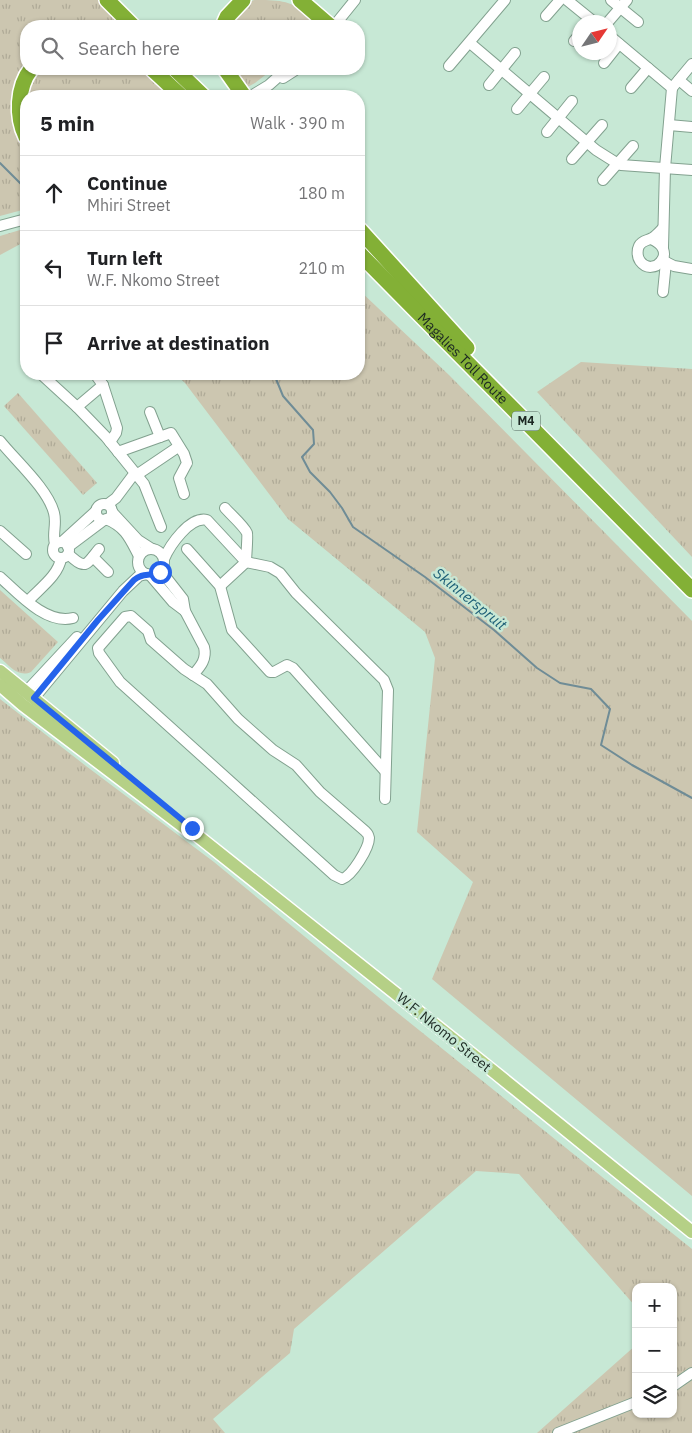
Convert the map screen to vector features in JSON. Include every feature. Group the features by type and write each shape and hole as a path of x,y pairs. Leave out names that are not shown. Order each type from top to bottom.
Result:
{"highway":[{"path":"107,0 127,20"},
{"path":"117,0 137,20"},
{"path":"226,20 243,0"},
{"path":"300,0 324,20"},
{"path":"314,11 318,20"},
{"path":"21,90 28,75"},
{"path":"158,75 175,90"},
{"path":"181,75 197,90"},
{"path":"192,75 207,90"},
{"path":"229,75 240,90"},
{"path":"20,97 20,118"},
{"path":"365,236 512,402"},
{"name":"Magalies Toll Route","path":"365,250 692,590"},
{"name":"Magalies Toll Route","path":"365,259 692,580"},
{"path":"365,266 512,402"}],"main road":[{"name":"W.F. Nkomo Street","path":"0,671 26,700"},
{"name":"W.F. Nkomo Street","path":"0,685 26,700 493,1071 692,1232"}],"street":[{"path":"339,20 355,0"},
{"path":"347,20 362,0"},
{"path":"449,66 505,0"},
{"path":"546,16 560,0"},
{"path":"567,0 583,15"},
{"path":"612,0 624,4 638,22"},
{"path":"614,15 624,4"},
{"path":"470,43 608,158 617,163 630,166 692,170"},
{"path":"604,63 619,44 648,68 692,92"},
{"path":"489,85 515,53"},
{"path":"663,292 665,168 669,125 675,84 692,64"},
{"path":"631,88 648,68"},
{"path":"266,87 280,75"},
{"path":"261,90 288,75"},
{"path":"516,109 544,77"},
{"path":"547,132 572,101"},
{"path":"572,159 602,125"},
{"path":"669,125 692,127"},
{"path":"604,180 633,146"},
{"path":"0,226 20,221"},
{"path":"664,228 652,239 642,242 638,247 637,255 646,266 653,267 664,261"},
{"path":"652,239 658,241 663,247"},
{"path":"664,261 674,266 692,268"},
{"path":"48,380 77,407 138,475 144,484 161,527"},
{"path":"99,380 103,385 117,428 110,442"},
{"path":"77,407 103,385"},
{"path":"150,412 160,437"},
{"path":"118,452 171,433 184,454 187,463 179,478 184,494"},
{"path":"0,441 4,453 49,500 56,523 53,535 63,549 83,565 96,553 108,572"},
{"path":"83,529 108,513 138,475 178,447"},
{"path":"28,601 56,571 60,564 63,549 83,529 100,505 129,536 139,556"},
{"path":"220,586 246,562 247,533 225,508"},
{"path":"108,513 138,540 160,553 164,562 165,576 183,599 185,611 206,653 204,660 193,675"},
{"path":"26,700 134,580 145,572 160,572 168,549 177,537 196,520 206,520 246,562 270,567 280,573 296,593 384,680 388,690 385,799"},
{"path":"0,531 26,554"},
{"path":"177,537 153,549 144,550 139,556 138,564 173,602 185,611"},
{"path":"187,549 220,586 232,630 270,672 274,672 287,665 293,668 385,771"},
{"path":"26,700 145,572"},
{"path":"0,577 50,617 59,620 72,618"},
{"path":"134,580 152,583 165,593"},
{"path":"131,616 148,631 151,640 193,675 207,684 238,719 265,744 296,765 320,792 368,834 368,843 353,872 347,878 342,879 334,875 124,686 99,653 98,648 125,617 131,616"},
{"path":"677,1383 692,1373"},
{"path":"558,1433 632,1404"}],"green space":[{"path":"0,0 98,0 118,20 20,20 20,75 25,75 24,90 20,90 20,211 0,216"},
{"path":"254,0 289,3 300,9 312,20 233,20"},
{"path":"35,75 149,75 166,90 28,90"},
{"path":"235,75 265,75 255,83 244,89"},
{"path":"20,230 20,244 0,255 0,236"},
{"path":"365,296 449,375 692,621 692,1196 432,979 473,882 417,832 435,658 425,632 288,519 182,380 365,380"},
{"path":"581,362 692,369 692,557 537,392"},
{"path":"18,393 97,483 83,495 4,406"},
{"path":"0,590 58,642 31,672 18,672 0,658"},
{"path":"0,699 214,862 394,1010 692,1249 692,1433 537,1433 632,1349 632,1418 677,1418 677,1283 632,1283 632,1302 519,1174 476,1171 294,1329 290,1353 213,1419 225,1433 0,1433"}],"waterway":[{"name":"Skinnerspruit","path":"0,163 20,183"},
{"name":"Skinnerspruit","path":"276,380 283,396 313,430 314,444 302,457 310,472 330,492 353,527 425,577 494,630 537,668 560,683 591,689 610,709 601,745 632,765 692,798"}],"route":[{"path":"160,572 153,575 140,575 134,580 98,620 34,698 192,828"}]}
